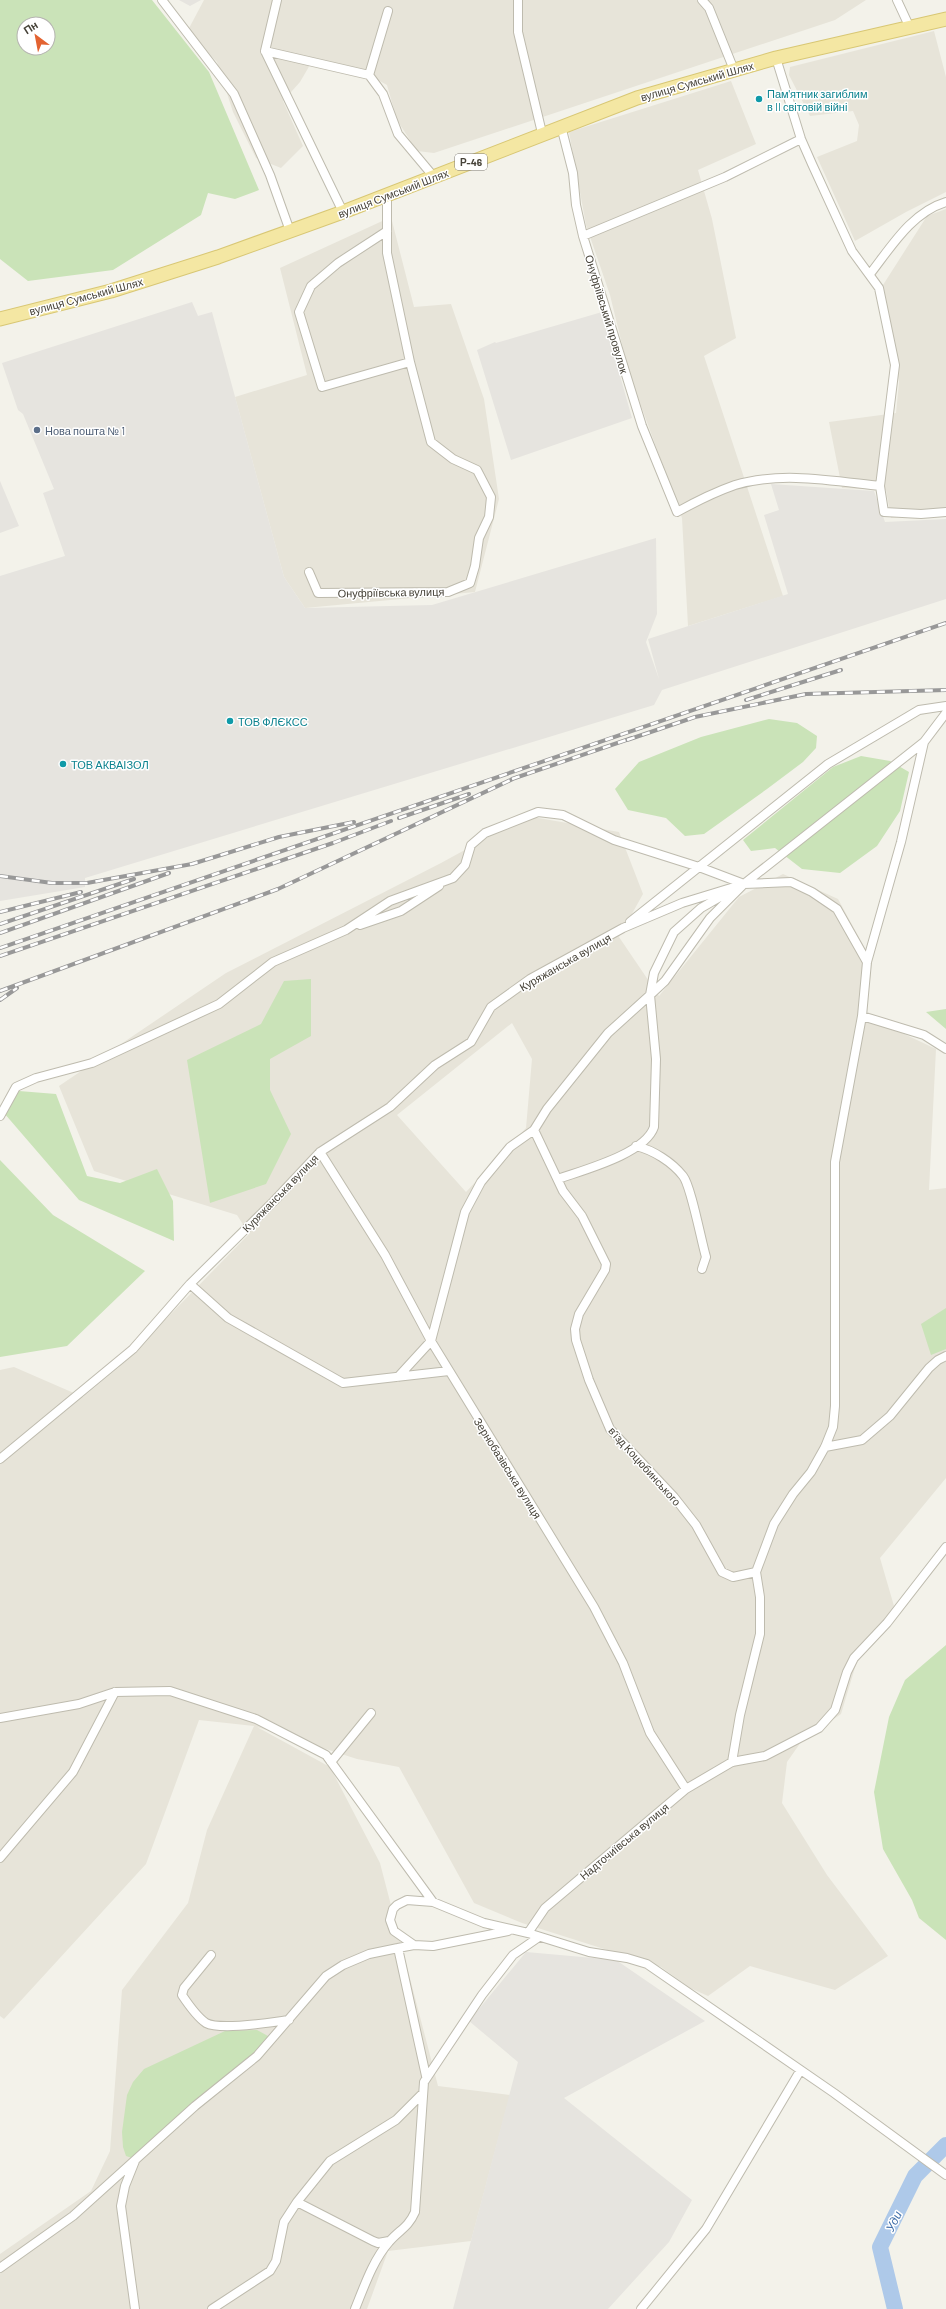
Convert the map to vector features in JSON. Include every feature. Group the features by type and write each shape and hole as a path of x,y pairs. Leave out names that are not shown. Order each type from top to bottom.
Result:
{"main road":[{"name":"вулиця Сумський Шлях","path":"0,319 111,291 218,257 343,212 542,133 637,98 776,58 946,19"}],"street":[{"path":"162,0 234,94 270,175 290,231"},
{"path":"277,0 265,51 343,212"},
{"path":"518,0 518,32 542,133"},
{"path":"702,0 709,8 734,70"},
{"path":"897,0 910,28"},
{"path":"369,76 388,11"},
{"path":"265,51 369,76 383,94 398,134 434,177"},
{"path":"776,58 801,139 852,251 879,288 895,365 880,486 884,512 921,514 946,512"},
{"name":"Онуфріївський провулок","path":"561,126 573,173 576,205 583,236 642,426 677,512 735,485 760,480 816,479 880,486"},
{"path":"583,236 726,177 801,139"},
{"name":"Онуфріївська вулиця","path":"308,572 318,593 448,592 470,583 475,566 479,538 489,517 491,497 477,470 453,459 431,442 410,362 386,253 387,195"},
{"path":"870,274 909,226 925,213 946,202"},
{"path":"387,231 338,263 311,286 299,312 322,388 410,362"},
{"path":"624,928 828,764 919,710 946,706"},
{"path":"398,1377 431,1341 465,1212 481,1182 510,1147 534,1130 547,1109 608,1033 665,981 710,918 744,884 924,742 946,713"},
{"path":"924,742 901,842 867,962 862,1016 835,1162 835,1406 833,1427 811,1472 793,1494 774,1524 756,1572 760,1597 760,1634 740,1715 732,1762 765,1756 819,1728 828,1719 835,1710 847,1672 854,1658 887,1623 946,1547"},
{"path":"0,1116 16,1087 36,1078 92,1063 219,1004 273,962 346,930 401,911 453,878 465,865 471,845 484,833 538,812 563,815 614,840 699,867 744,884"},
{"path":"346,930 390,901 453,878"},
{"path":"624,928 682,903 744,884 791,882 812,892 837,909 867,962"},
{"path":"558,1179 618,1157 636,1146 651,1134 654,1127 656,1059 650,995 654,973 674,932 701,908 744,884"},
{"name":"Куряжанська вулиця","path":"0,1459 133,1349 190,1284 274,1201 320,1152 390,1108 435,1065 471,1042 491,1007 530,980 624,928"},
{"path":"862,1016 924,1035 946,1049"},
{"name":"в’їзд Коцюбинського","path":"534,1130 563,1192 582,1216 606,1264 602,1276 579,1314 575,1330 576,1340 589,1380 610,1429 674,1497 696,1525 722,1572 733,1577 756,1572"},
{"path":"636,1146 648,1149 658,1155 684,1176 706,1257 702,1269"},
{"name":"Зернобазівська вулиця","path":"320,1152 385,1255 431,1341 594,1607 623,1663 650,1733 686,1789"},
{"path":"190,1284 228,1318 342,1383 449,1371"},
{"path":"825,1446 862,1440 890,1416 929,1368 938,1360 946,1356"},
{"path":"0,1718 79,1704 115,1692 170,1691 256,1719 326,1755 433,1902"},
{"path":"1,1856 73,1772 115,1692"},
{"path":"332,1762 371,1713"},
{"name":"Надточиївська вулиця","path":"528,1933 545,1908 686,1789 732,1762"},
{"path":"414,1945 394,1931 390,1920 393,1909 396,1905 407,1900 433,1902 472,1919 510,1930 528,1933 589,1952 626,1958 647,1964 710,2006 800,2071 834,2093 946,2175"},
{"path":"0,2268 73,2216 195,2106 257,2056 326,1976 343,1965 369,1954 414,1945 433,1946 510,1930"},
{"path":"355,2309 380,2254 390,2241 407,2227 415,2212 421,2095 426,2076 482,1995 513,1955 539,1937"},
{"path":"398,1948 426,2076"},
{"path":"211,1955 184,1988 182,1995 206,2023 217,2026 254,2025 289,2020"},
{"path":"641,2309 706,2229 800,2071"},
{"path":"212,2309 270,2271 276,2261 284,2222 297,2202 330,2161 396,2120 421,2095"},
{"path":"135,2309 121,2206 125,2186 136,2158"},
{"path":"297,2202 373,2241 390,2241"}],"shaded area":[{"path":"179,0 201,0 190,6"},
{"path":"204,0 866,0 835,20 434,153 417,151 397,120 387,85 356,68 314,58 300,82 283,101 303,146 281,168 256,158 233,112 217,62 187,32"},
{"path":"934,31 946,77 946,192 906,212 855,241 817,157 857,141 859,125 853,111 810,116 789,75 790,67"},
{"path":"731,81 756,144 698,170 712,219 736,338 704,356 783,596 688,626 682,518 629,373 610,295 586,225 569,132"},
{"path":"946,209 946,510 891,518 886,490 842,488 829,422 896,413 899,382 883,285 927,216"},
{"path":"391,217 414,307 451,304 484,399 499,499 475,592 305,608 284,577 235,397 307,375 280,268"},
{"path":"192,302 198,316 212,312 284,577 305,608 432,605 656,538 657,614 646,642 659,679 648,639 788,594 764,515 779,510 771,484 874,491 885,522 946,519 946,599 662,690 654,705 85,878 85,887 0,901 0,576 65,556 43,493 54,489 23,414 18,410 2,363"},
{"path":"602,312 632,418 511,460 477,350 495,342 496,343"},
{"path":"0,481 19,526 0,533"},
{"path":"527,816 619,832 643,894 619,937 659,996 739,897 783,874 838,899 872,961 866,1016 936,1049 929,1190 946,1188 946,1478 880,1558 894,1606 857,1661 841,1714 801,1742 787,1762 782,1803 827,1875 888,1956 835,1990 750,1966 708,1996 690,1988 661,1967 522,1923 474,1903 399,1767 357,1759 257,1727 330,1767 380,1863 438,2086 510,2095 471,2241 388,2251 367,2309 0,2309 0,2254 91,2191 110,2151 122,1990 188,1903 207,1830 254,1726 199,1720 146,1864 4,2019 0,2016 0,1370 14,1367 83,1397 118,1368 249,1234 237,1215 94,1171 59,1086 226,973 441,863","holes":["512,1023 532,1059 526,1128 466,1192 397,1115"]},
{"path":"526,1952 616,1960 705,2021 564,2098 692,2200 669,2242 608,2309 453,2309 518,2062 469,2021"}],"green space":[{"path":"0,0 152,0 209,72 259,190 235,199 208,193 201,215 113,270 28,281 0,259"},
{"path":"769,719 797,723 817,736 816,748 803,762 704,834 685,836 666,818 628,810 615,789 639,762 701,737"},
{"path":"861,756 890,761 909,772 900,811 877,846 840,873 802,869 775,848 751,851 743,840 833,767"},
{"path":"311,979 311,1036 270,1059 270,1090 291,1134 266,1184 210,1203 187,1060 261,1024 284,981"},
{"path":"946,1009 946,1029 926,1012"},
{"path":"19,1091 56,1094 87,1176 120,1183 157,1169 173,1201 174,1241 79,1200 4,1113"},
{"path":"0,1160 53,1215 145,1271 67,1346 0,1357"},
{"path":"946,1308 946,1349 931,1355 921,1324"},
{"path":"946,1645 946,1940 919,1918 912,1900 883,1849 874,1792 889,1717 905,1680"},
{"path":"257,2030 268,2036 269,2042 132,2158 126,2156 123,2147 122,2132 127,2095 133,2082 144,2069 225,2031"}],"waterway":[{"name":"Уди","path":"895,2309 880,2247 915,2176 946,2145"}],"railway":[{"path":"0,948 946,623"},
{"path":"746,700 841,670"},
{"path":"627,740 695,717 806,694 946,690"},
{"path":"512,779 632,738"},
{"path":"0,991 278,889 517,777"},
{"path":"399,818 469,794"},
{"path":"0,956 333,843 391,821"},
{"path":"0,876 52,883 87,883 192,864 279,837 354,822"},
{"path":"0,933 169,873"},
{"path":"0,924 134,879"},
{"path":"0,912 81,892"},
{"path":"0,1000 17,988"}],"place":[{"name":"Пам'ятник загиблим в II світовій війні","path":"759,99"},
{"name":"Нова пошта № 1","path":"37,430"},
{"name":"ТОВ ФЛЄКСС","path":"230,721"},
{"name":"ТОВ АКВАІЗОЛ","path":"63,764"}]}
